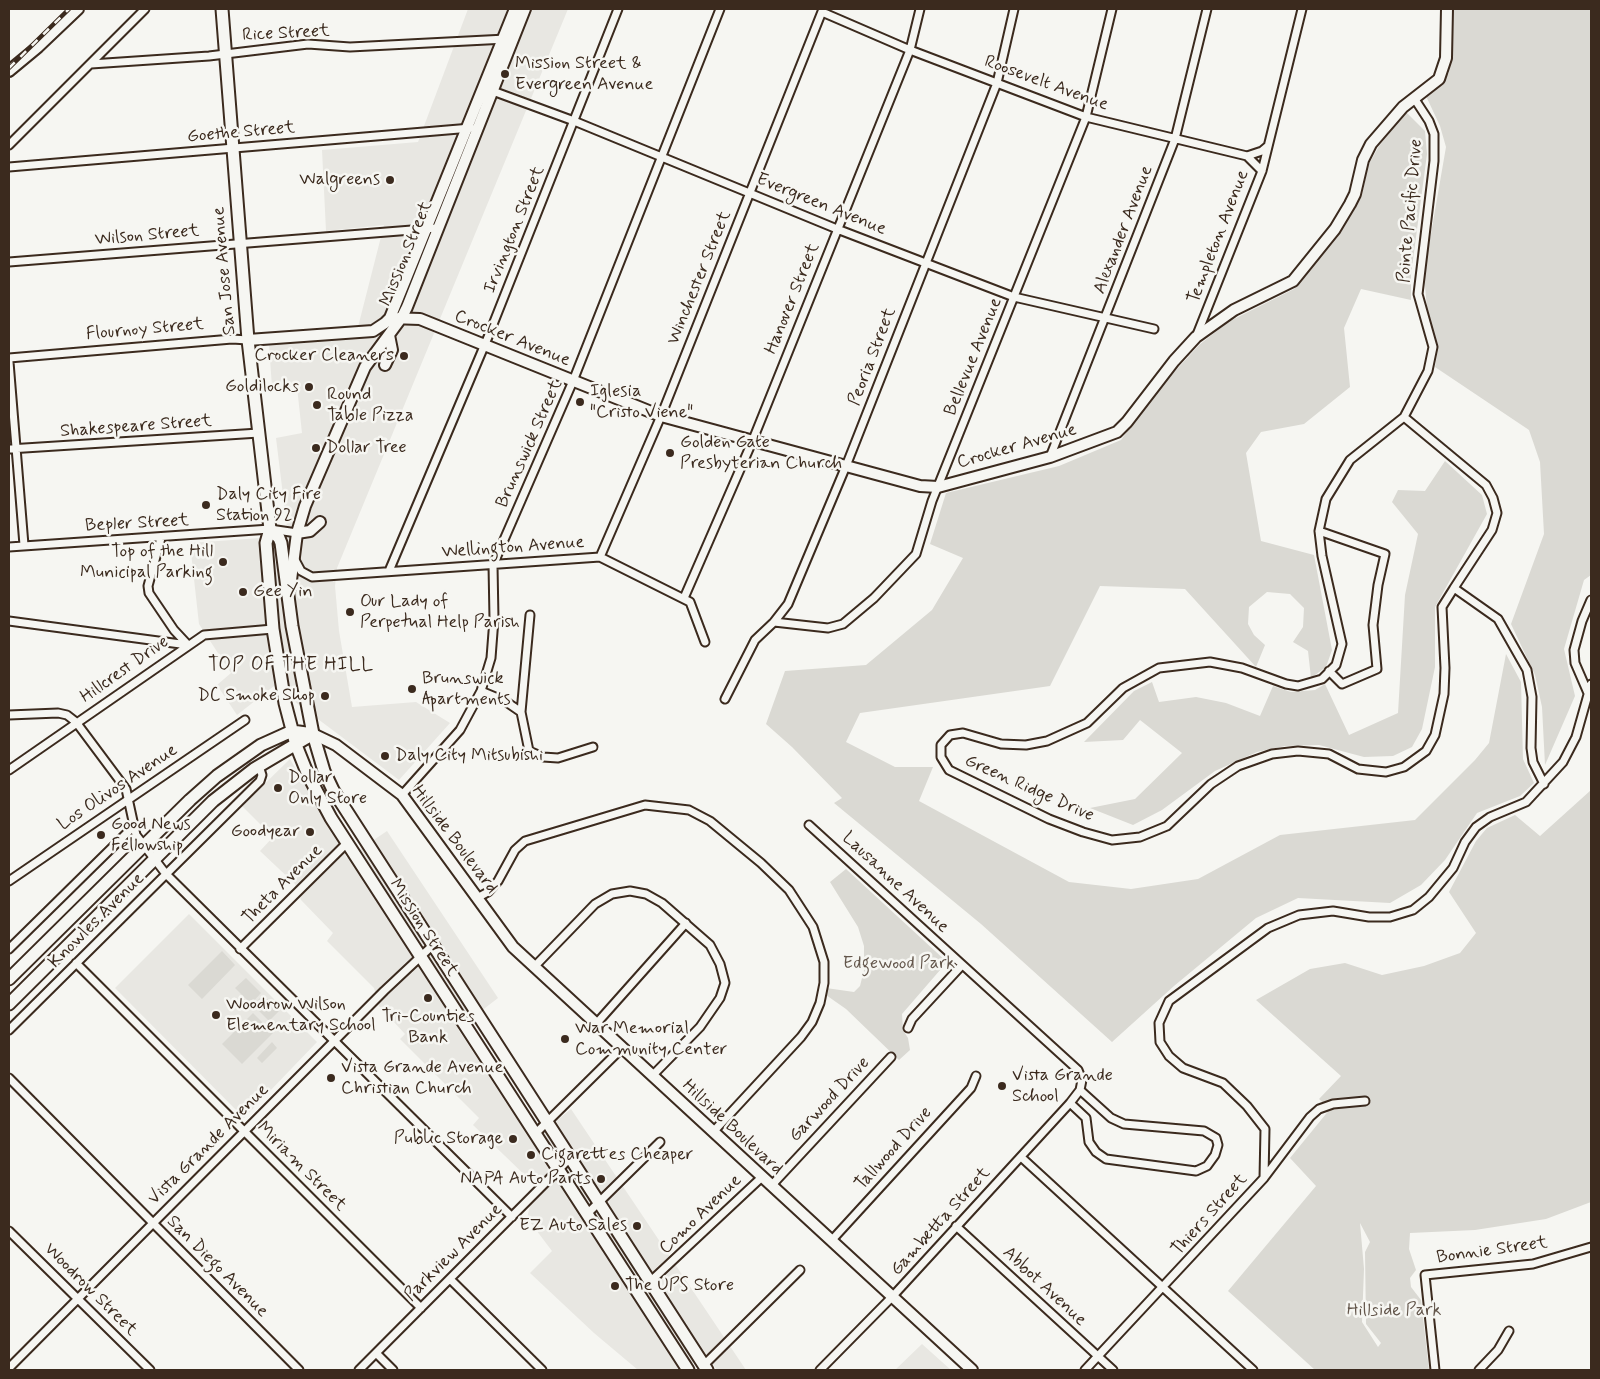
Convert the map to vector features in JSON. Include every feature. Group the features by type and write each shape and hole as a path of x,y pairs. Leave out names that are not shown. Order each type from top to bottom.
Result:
{"main road":[{"path":"9,71 38,47 78,9"},
{"name":"San Jose Avenue","path":"222,9 248,340 270,529"},
{"name":"Mission Street","path":"508,38 515,9"},
{"name":"Mission Street","path":"390,318 426,228 471,128 508,38 525,9"},
{"name":"Crocker Avenue","path":"390,318 420,319 661,416 920,486 938,487 1050,457 1112,435 1122,428 1158,381 1196,338 1234,310 1293,281 1335,229 1350,204 1355,194 1363,160 1372,144 1403,107 1439,79 1444,70 1447,9"},
{"name":"Mission Street","path":"289,595 298,533 305,506 365,367 402,317 437,228 471,128"},
{"path":"365,367 375,339 373,331 385,324 390,318"},
{"name":"Flournoy Street","path":"248,340 373,331"},
{"path":"386,365 392,350 389,335"},
{"path":"298,533 310,531 320,522"},
{"name":"Mission Street","path":"688,1370 347,843 315,789 292,731 272,629 266,543 270,529 279,538 281,543 292,626 313,734 324,771 333,790 651,1283 703,1369"},
{"path":"272,629 292,626"},
{"path":"9,979 143,845 217,776 254,750 292,731 313,734"},
{"path":"9,1004 213,800 259,766 313,734"},
{"name":"Hillside Boulevard","path":"313,734 336,745 402,795 513,947 972,1370"}],"street":[{"path":"9,145 145,9"},
{"name":"Irvington Street","path":"389,571 484,346 618,9"},
{"name":"Brunswick Street","path":"402,795 460,730 481,691 492,658 494,619 493,565 573,382 720,9"},
{"name":"Hanover Street","path":"684,598 752,442 910,50 920,9"},
{"name":"Peoria Street","path":"725,699 755,640 774,622 788,604 846,466 997,83 1014,9"},
{"name":"Bellevue Avenue","path":"774,622 828,628 843,624 874,598 916,554 932,501 1086,116 1112,9"},
{"name":"Alexander Avenue","path":"1050,457 1106,319 1175,139 1207,9"},
{"name":"Templeton Avenue","path":"1196,338 1262,171 1302,9"},
{"name":"Roosevelt Avenue","path":"822,11 910,50 1086,116 1247,156"},
{"name":"Winchester Street","path":"600,557 661,416 822,11"},
{"name":"Rice Street","path":"91,64 308,44 350,47 508,38"},
{"name":"Evergreen Avenue","path":"487,89 574,121 837,229 1014,297 1154,329"},
{"name":"Pointe Pacific Drive","path":"1329,671 1336,665 1342,644 1322,556 1320,530 1326,499 1350,460 1404,417 1428,371 1433,347 1418,294 1434,161 1434,134 1429,121 1414,98"},
{"name":"Goethe Street","path":"9,167 471,128"},
{"name":"Templeton Avenue","path":"1247,156 1262,151 1268,146"},
{"path":"1247,156 1262,171"},
{"name":"Wilson Street","path":"9,262 437,228"},
{"name":"Flournoy Street","path":"9,360 232,339 248,340"},
{"path":"9,360 11,451 24,545"},
{"name":"Green Ridge Drive","path":"1329,671 1322,679 1298,686 1286,684 1242,668 1210,662 1159,668 1124,688 1087,723 1047,742 1026,745 1001,744 963,734 950,735 941,745 940,758 949,770 1049,819 1083,832 1112,840 1140,837 1167,826 1211,784 1238,766 1272,754 1298,751 1329,754 1358,769 1386,772 1404,767 1426,751 1435,735 1444,686 1442,607 1492,530 1497,513 1493,498 1486,486 1404,417"},
{"name":"Shakespeare Street","path":"11,451 259,433"},
{"name":"Bepler Street","path":"9,547 270,529 298,533"},
{"path":"1320,530 1385,554 1378,585 1373,625 1377,669 1342,684 1329,671"},
{"path":"161,538 148,586 150,593 188,645"},
{"name":"Wellington Avenue","path":"294,557 301,571 312,577 600,557 684,598"},
{"path":"1454,588 1498,619 1527,670 1532,697 1531,748 1533,762 1544,784"},
{"path":"684,598 690,602 705,642"},
{"path":"1588,693 1575,663 1574,650 1582,621 1591,600"},
{"path":"530,615 521,712 529,751 543,757 558,758 593,747"},
{"path":"9,622 188,645"},
{"name":"Hillcrest Drive","path":"9,770 188,645 204,636 272,629"},
{"path":"1264,1178 1264,1129 1247,1106 1223,1082 1183,1068 1169,1056 1160,1042 1159,1023 1169,1001 1268,928 1300,915 1333,911 1369,917 1390,917 1413,910 1429,897 1453,868 1465,842 1476,827 1490,817 1526,802 1563,762 1576,737 1591,684"},
{"path":"481,691 505,701 521,712"},
{"path":"9,715 58,713 76,722 126,789 134,827 143,845 166,874 512,1217"},
{"name":"Los Olivos Avenue","path":"9,881 245,720"},
{"name":"Knowles Avenue","path":"9,1030 260,781 262,775 259,766"},
{"path":"477,898 488,892 498,880 515,850 525,840 646,805 689,810 710,821 761,863 788,890 813,927 824,962 824,983 820,1003 812,1022 801,1037 713,1132"},
{"name":"Lausanne Avenue","path":"808,825 1078,1070 1082,1080 1080,1090"},
{"path":"9,949 134,827"},
{"name":"Theta Avenue","path":"240,949 347,843"},
{"path":"534,967 595,904 612,894 630,891 646,894 662,903 710,945 720,964 725,983 715,1008 700,1027 652,1076"},
{"path":"596,1024 686,923"},
{"name":"Vista Grande Avenue","path":"9,1368 420,955 433,946"},
{"name":"Miriam Street","path":"76,963 421,1308"},
{"path":"908,1028 912,1019 962,965"},
{"path":"535,1134 622,1048"},
{"name":"Garwood Drive","path":"771,1186 891,1057"},
{"name":"Tallwood Drive","path":"831,1241 971,1088 976,1076"},
{"name":"San Diego Avenue","path":"9,1078 152,1224 300,1370"},
{"path":"1070,1103 1086,1118 1089,1142 1096,1152 1106,1159 1196,1171 1207,1166 1215,1155 1218,1145 1216,1138 1204,1131 1124,1124 1111,1118 1080,1090"},
{"name":"Gambetta Street","path":"820,1370 892,1297 1080,1090"},
{"name":"Thiers Street","path":"1085,1370 1264,1178 1310,1117 1319,1109 1334,1104 1364,1101"},
{"path":"586,1214 660,1142"},
{"path":"1021,1157 1253,1370"},
{"name":"Parkview Avenue","path":"359,1370 570,1158"},
{"name":"Como Avenue","path":"638,1294 762,1177"},
{"name":"Abbot Avenue","path":"956,1226 1112,1370"},
{"name":"Woodrow Street","path":"9,1231 150,1370"},
{"name":"Bonnie Street","path":"1435,1370 1425,1276 1533,1264 1591,1247"},
{"path":"703,1369 800,1270"},
{"path":"450,1279 542,1370"},
{"path":"1479,1370 1498,1350 1509,1330"},
{"path":"376,1354 393,1370"}],"shaded area":[{"path":"468,9 568,9 337,568 335,586 339,631 352,707 416,702 450,723 399,780 274,686 237,715 217,685 231,673 199,624 190,543 288,536 276,438 302,433 297,387 272,387 269,345 354,336 384,225 326,231 322,150 418,142"},
{"path":"290,759 347,858 387,831 498,998 458,1029 531,1141 571,1109 746,1370 717,1370 703,1350 687,1370 638,1370 594,1333 530,1273 552,1251 527,1218 535,1185 473,1125 479,1118 400,1039 405,1034 379,1006 374,988 327,941 333,933 301,900 295,884 260,851 273,837 242,806"},
{"name":"Woodrow Wilson Elementary School","path":"189,914 317,1042 244,1118 115,988"},
{"path":"922,1344 951,1370 895,1370"}],"green space":[{"path":"1453,9 1591,9 1591,575 1584,580 1564,649 1575,696 1545,765 1542,707 1535,675 1511,624 1544,534 1540,462 1529,430 1435,367 1438,348 1427,309 1424,274 1446,147 1440,126 1426,96 1449,73"},
{"path":"1406,112 1425,131 1427,154 1411,275 1411,300 1361,289 1344,328 1350,387 1304,424 1261,432 1246,453 1261,541 1314,555 1332,650 1326,667 1311,678 1308,651 1293,642 1303,627 1304,608 1290,594 1267,592 1249,607 1248,624 1254,635 1265,645 1256,667 1185,589 1100,586 1050,686 860,713 846,742 895,767 933,767 919,801 1069,882 1131,889 1198,879 1280,835 1415,820 1475,760 1489,743 1506,654 1521,682 1523,759 1534,783 1520,796 1477,813 1445,860 1421,885 1390,903 1298,898 1256,918 1174,986 1112,1042 981,924 834,803 842,798 792,747 766,724 785,671 866,665 932,610 963,558 930,544 946,493 1059,466 1121,440 1155,393 1199,345 1228,322 1294,289 1337,238 1362,195 1368,166 1379,146"},
{"path":"1445,461 1482,495 1487,514 1435,607 1435,667 1422,729 1412,747 1393,756 1364,757 1319,745 1285,746 1257,752 1215,771 1162,810 1133,825 1090,808 1135,799 1182,753 1140,720 1123,740 1084,742 1134,691 1152,682 1159,702 1196,697 1226,703 1260,716 1273,686 1291,692 1315,690 1325,684 1349,735 1398,713 1405,595 1418,534 1392,502 1398,490 1425,491"},
{"name":"Hillside Park","path":"1591,790 1591,1202 1546,1219 1475,1230 1410,1233 1409,1249 1416,1270 1410,1278 1411,1287 1421,1300 1429,1370 1315,1370 1228,1291 1316,1186 1290,1158 1330,1109 1319,1099 1341,1076 1256,1000 1310,969 1345,963 1382,975 1424,966 1460,953 1476,933 1449,892 1476,841 1487,828 1515,815 1540,836","holes":["1360,1223 1370,1242 1365,1252 1366,1324 1381,1343 1378,1347 1362,1322 1364,1269"]},
{"name":"Edgewood Park","path":"846,869 947,962 902,1014 903,1030 908,1038 910,1050 899,1060 846,1009 826,995 826,988 854,992 860,986 864,970 864,946 858,927 830,882"},
{"path":"222,951 235,965 202,999 188,985"},
{"path":"246,978 261,993 251,1004 235,988"},
{"path":"263,995 279,1011 269,1021 253,1005"},
{"path":"253,1013 273,1033 242,1064 222,1044"},
{"path":"272,1042 277,1048 262,1063 257,1058"}],"railway":[{"path":"9,68 69,9"}],"place":[{"name":"Mission Street & Evergreen Avenue","path":"505,74"},
{"name":"Walgreens","path":"390,180"},
{"name":"Crocker Cleaners","path":"404,356"},
{"name":"Goldilocks","path":"309,387"},
{"name":"Iglesia \"Cristo Viene\"","path":"580,402"},
{"name":"Round Table Pizza","path":"317,405"},
{"name":"Dollar Tree","path":"316,448"},
{"name":"Golden Gate Presbyterian Church","path":"670,453"},
{"name":"Daly City Fire Station 92","path":"206,505"},
{"name":"Top of the Hill Municipal Parking","path":"223,562"},
{"name":"Gee Yin","path":"243,592"},
{"name":"Our Lady of Perpetual Help Parish","path":"350,612"},
{"name":"Brunswick Apartments","path":"412,689"},
{"name":"DC Smoke Shop","path":"325,696"},
{"name":"Daly City Mitsubishi","path":"385,756"},
{"name":"Dollar Only Store","path":"278,788"},
{"name":"Goodyear","path":"310,832"},
{"name":"Good News Fellowship","path":"101,835"},
{"name":"Tri-Counties Bank","path":"428,998"},
{"name":"Woodrow Wilson Elementary School","path":"216,1015"},
{"name":"War Memorial Community Center","path":"565,1039"},
{"name":"Vista Grande Avenue Christian Church","path":"331,1078"},
{"name":"Vista Grande School","path":"1002,1086"},
{"name":"Public Storage","path":"513,1139"},
{"name":"Cigarettes Cheaper","path":"531,1155"},
{"name":"NAPA Auto Parts","path":"601,1179"},
{"name":"EZ Auto Sales","path":"637,1226"},
{"name":"The UPS Store","path":"615,1286"}],"district":[{"name":"TOP OF THE HILL","path":"291,666"}]}
